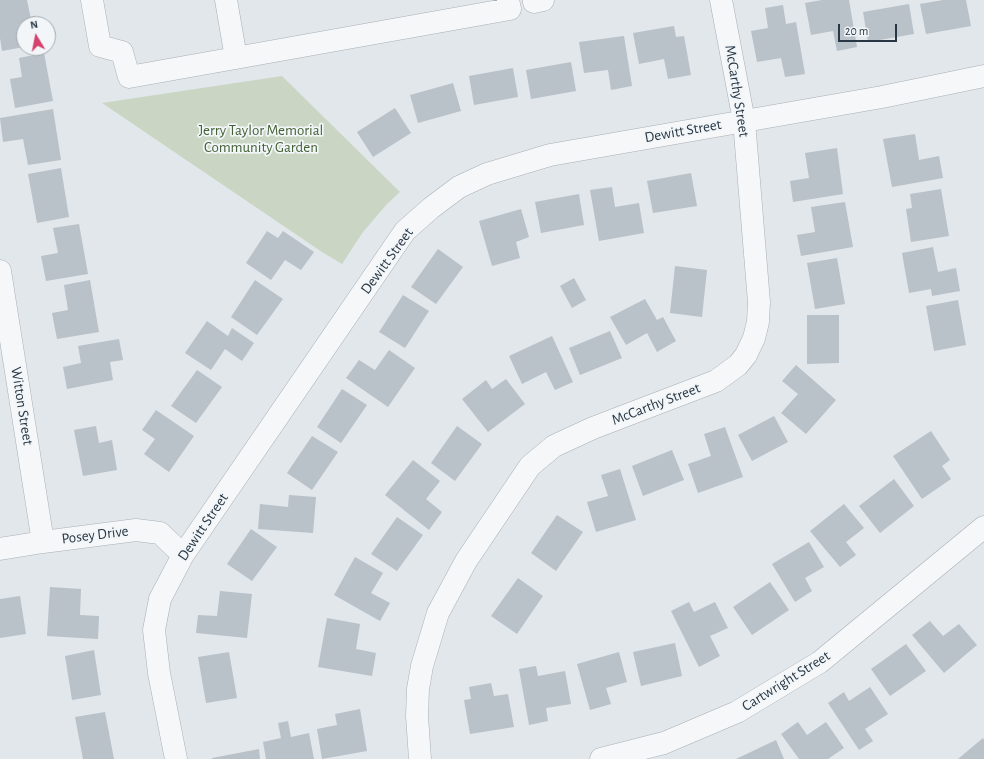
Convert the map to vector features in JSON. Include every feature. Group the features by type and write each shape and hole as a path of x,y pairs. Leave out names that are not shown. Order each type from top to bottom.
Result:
{"street":[{"path":"92,0 100,46 122,52 129,77 510,9 508,0"},
{"path":"226,0 236,58"},
{"name":"McCarthy Street","path":"420,759 417,716 418,689 422,666 438,613 466,561 530,466 554,446 592,428 716,380 738,365 746,355 754,338 758,322 759,302 744,121 721,0"},
{"name":"Dewitt Street","path":"176,759 159,673 154,630 160,599 183,555 405,231 431,208 459,187 487,174 550,155 882,96 983,82"},
{"name":"Witton Street","path":"0,271 43,542"},
{"name":"Cartwright Street","path":"601,759 664,743 737,712 820,662 984,527"},
{"name":"Posey Drive","path":"0,549 136,530 160,534 183,555"}],"green space":[{"name":"Jerry Taylor Memorial Community Garden","path":"282,76 400,192 387,204 363,232 342,264 102,103"}],"building":[{"path":"0,0 27,0 30,16 16,16 16,48 2,51 0,38"},
{"path":"822,0 849,0 857,47 837,51 833,31 811,35 805,3"},
{"path":"943,0 966,0 971,26 926,34 920,4"},
{"path":"909,4 914,34 868,42 863,12"},
{"path":"783,5 786,24 796,22 805,74 785,77 781,58 757,62 751,31 768,28 765,8"},
{"path":"674,26 676,37 684,36 691,75 668,79 664,59 639,64 633,33"},
{"path":"624,36 632,86 611,90 608,70 584,73 579,42"},
{"path":"29,56 45,56 53,101 15,108 10,79 22,77 19,58"},
{"path":"571,62 576,91 531,99 526,70"},
{"path":"513,68 518,97 474,105 469,76"},
{"path":"453,83 461,111 418,123 410,95"},
{"path":"395,108 411,133 373,157 357,132"},
{"path":"53,109 61,160 28,165 23,139 3,142 0,118"},
{"path":"915,134 919,160 939,156 943,178 892,187 883,139"},
{"path":"837,148 843,194 793,202 790,181 809,178 805,153"},
{"path":"61,168 69,217 37,223 28,174"},
{"path":"691,173 697,206 653,213 647,181"},
{"path":"612,187 615,207 639,203 644,233 599,241 590,190"},
{"path":"941,189 949,236 911,242 906,209 912,208 910,194"},
{"path":"579,194 584,225 541,233 535,202"},
{"path":"845,202 853,247 801,256 797,235 815,232 811,207"},
{"path":"521,209 529,237 516,242 520,258 492,266 479,221"},
{"path":"79,224 88,274 46,281 41,256 58,253 53,228"},
{"path":"267,231 278,238 283,231 314,252 301,270 285,260 271,280 246,263"},
{"path":"933,247 938,272 956,268 960,291 932,296 931,289 909,293 902,253"},
{"path":"438,249 463,267 436,304 411,287"},
{"path":"837,258 845,304 815,309 807,263"},
{"path":"675,266 707,270 702,317 670,313"},
{"path":"574,278 586,300 572,308 560,286"},
{"path":"90,280 99,332 57,339 52,313 68,310 64,285"},
{"path":"255,280 283,299 257,335 231,317"},
{"path":"403,295 429,311 405,348 379,332"},
{"path":"645,299 657,320 663,317 676,341 657,352 647,333 626,345 610,317"},
{"path":"958,300 966,345 934,351 926,306"},
{"path":"807,315 839,315 839,363 807,364"},
{"path":"207,321 228,336 232,328 254,343 242,361 225,349 211,370 185,353"},
{"path":"610,331 622,358 580,375 569,348"},
{"path":"552,336 573,382 555,390 546,372 522,384 509,356"},
{"path":"119,339 123,360 110,362 113,380 67,389 63,367 81,363 78,346"},
{"path":"389,350 415,368 388,407 346,378 359,360 375,370"},
{"path":"796,365 836,400 806,434 781,413 798,394 782,381"},
{"path":"197,370 222,387 196,423 171,406"},
{"path":"506,379 525,404 488,432 462,399 486,380 492,389"},
{"path":"342,389 367,405 341,443 317,427"},
{"path":"156,410 194,436 169,472 144,454 155,439 142,430"},
{"path":"774,416 788,442 752,461 738,435"},
{"path":"96,426 99,443 112,440 117,470 83,476 74,430"},
{"path":"457,426 482,444 455,481 431,463"},
{"path":"725,427 743,477 698,493 688,464 711,456 704,434"},
{"path":"931,431 950,460 942,466 951,479 922,499 893,456"},
{"path":"312,436 338,452 312,490 287,473"},
{"path":"672,450 684,480 643,496 632,466"},
{"path":"413,460 440,481 426,499 442,512 429,530 385,495"},
{"path":"620,469 636,520 596,532 587,502 608,496 601,475"},
{"path":"894,479 914,506 880,533 859,506"},
{"path":"289,495 316,497 313,533 258,529 260,504 288,507"},
{"path":"844,504 864,528 846,542 856,555 840,567 810,531"},
{"path":"557,515 583,532 556,571 531,553"},
{"path":"397,517 423,535 397,571 371,554"},
{"path":"251,529 277,547 252,581 227,564"},
{"path":"809,542 824,567 805,578 812,591 795,602 772,564"},
{"path":"355,557 383,573 371,593 390,603 380,621 334,595"},
{"path":"518,578 543,596 517,634 491,616"},
{"path":"770,582 789,610 752,635 733,607"},
{"path":"50,587 81,589 80,615 99,616 98,639 47,636"},
{"path":"220,591 252,594 247,638 196,633 198,615 217,616"},
{"path":"20,596 26,634 0,638 0,599"},
{"path":"689,602 694,612 715,602 728,628 710,636 720,656 699,667 671,611"},
{"path":"327,618 360,624 356,649 376,653 372,676 318,667"},
{"path":"930,621 943,636 959,624 977,645 944,673 912,635"},
{"path":"675,643 682,676 641,686 633,652"},
{"path":"906,644 926,671 890,696 871,669"},
{"path":"94,650 101,695 72,700 65,656"},
{"path":"229,652 237,698 206,703 198,657"},
{"path":"619,652 627,682 606,688 611,704 590,710 577,664"},
{"path":"536,666 538,676 565,671 571,704 546,708 548,721 529,725 519,669"},
{"path":"491,683 494,696 508,694 514,727 470,734 464,700 471,699 469,687"},
{"path":"870,687 888,714 865,729 873,741 859,750 828,703 844,692 849,701"},
{"path":"360,709 367,751 322,759 317,729 337,725 335,714"},
{"path":"105,712 114,759 83,759 75,717"},
{"path":"288,721 291,737 309,733 314,759 266,759 263,742 281,738 278,723"},
{"path":"798,722 807,735 826,722 844,748 828,759 799,759 781,734"},
{"path":"983,738 984,759 958,759"},
{"path":"776,740 784,759 736,759"},
{"path":"259,749 260,759 212,759 212,758"}]}
